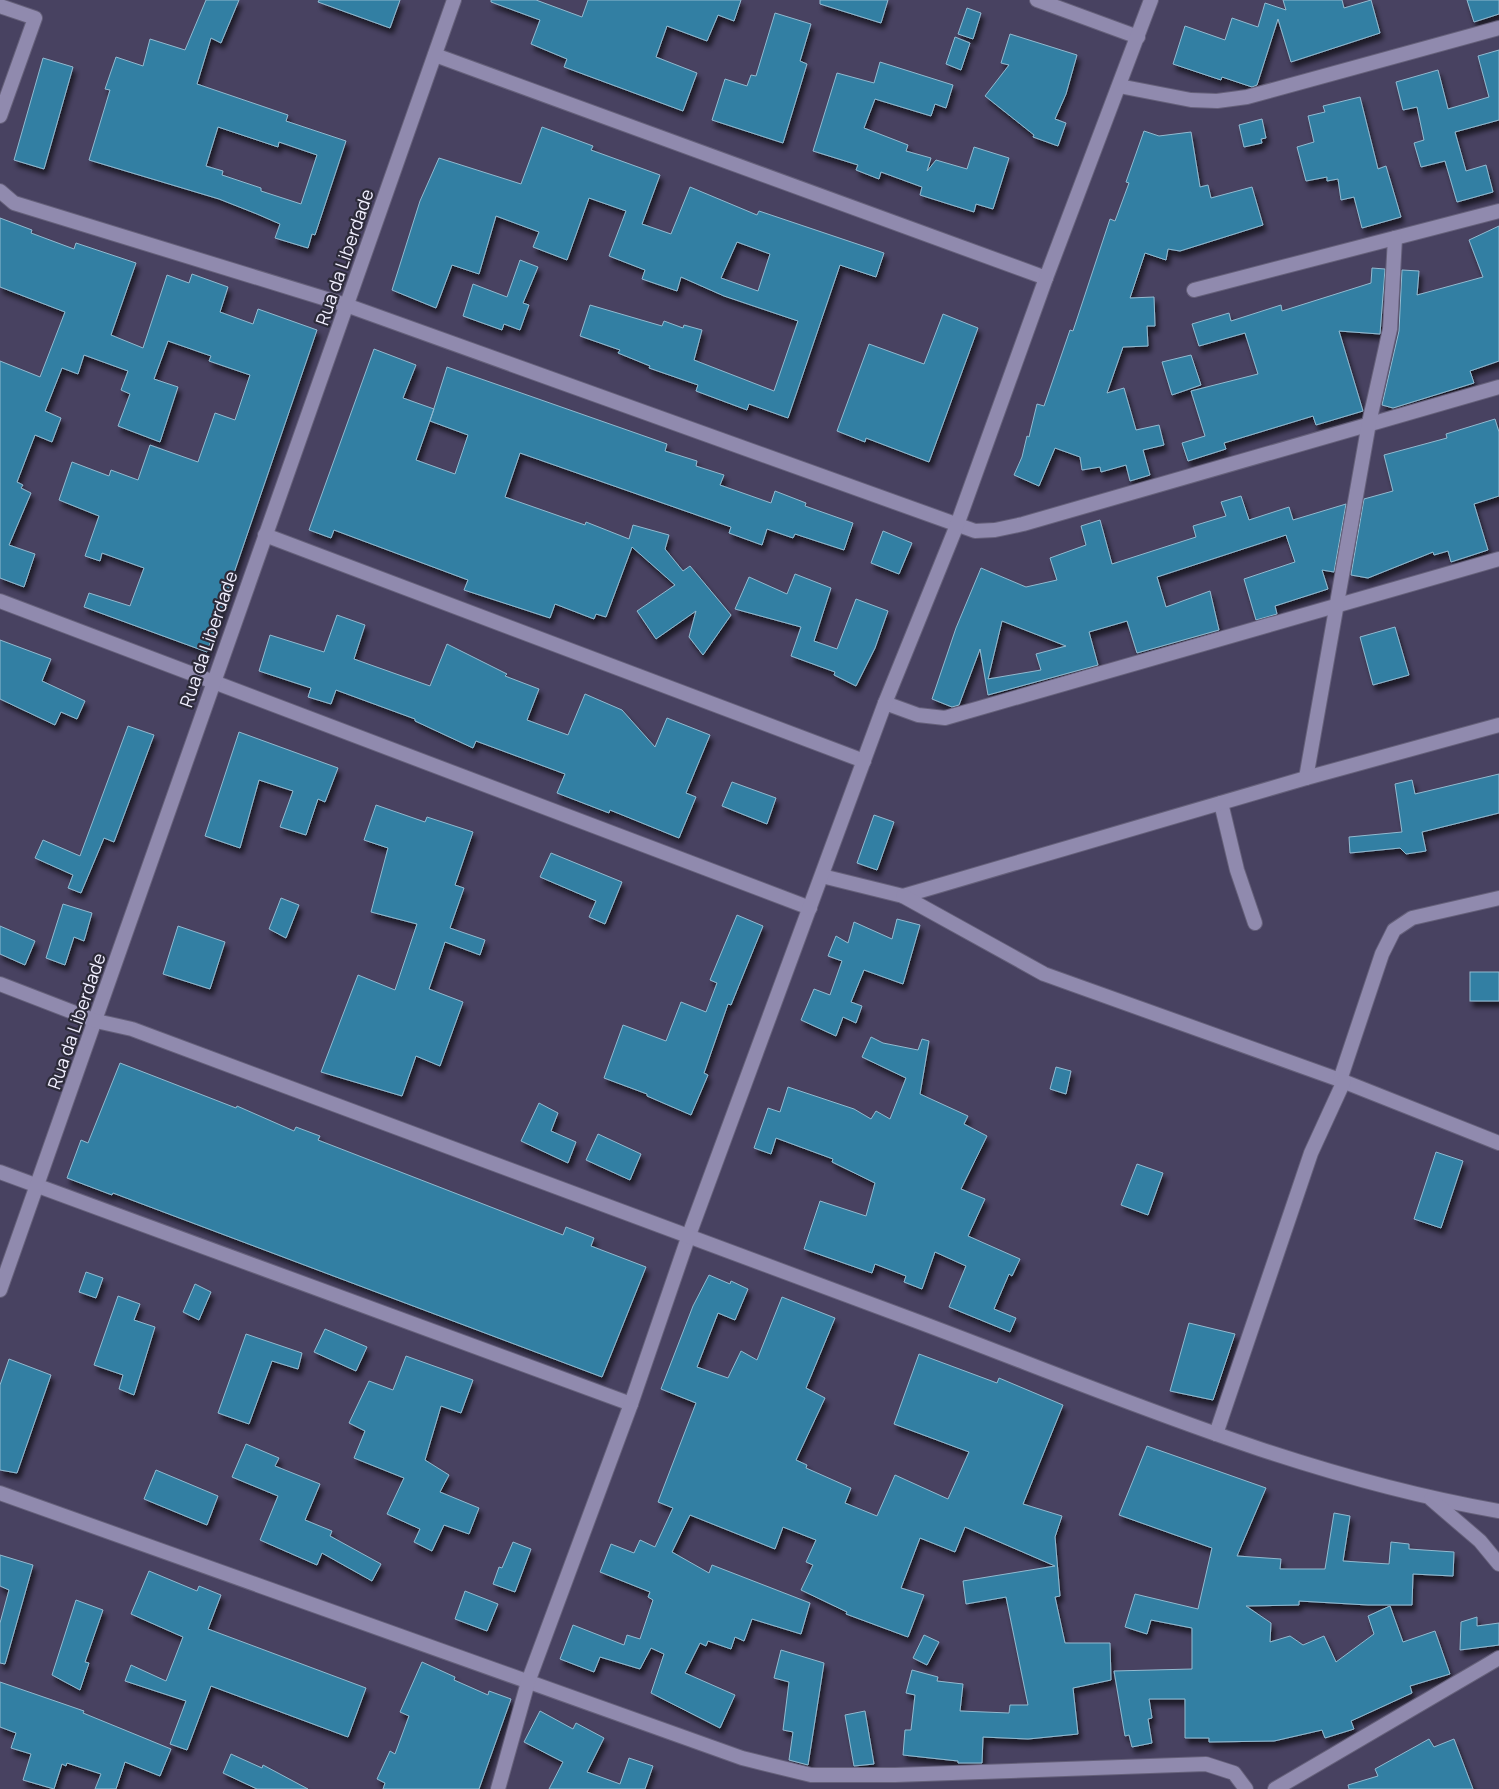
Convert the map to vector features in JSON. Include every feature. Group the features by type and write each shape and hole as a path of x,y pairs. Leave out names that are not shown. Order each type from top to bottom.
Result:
{"street":[{"name":"Rua da Liberdade","path":"0,1290 454,0"},
{"path":"1037,0 1138,36"},
{"path":"498,1789 528,1682 631,1404 689,1235 885,704 957,525 1046,278 1151,0"},
{"path":"0,6 35,18 0,116"},
{"path":"1118,86 1191,100 1247,97 1499,28"},
{"path":"435,55 1046,278"},
{"path":"0,191 14,203 346,305 957,525 982,531 1023,524 1499,387"},
{"path":"1194,290 1499,211"},
{"path":"1306,778 1369,423 1390,329 1395,238"},
{"path":"265,535 864,761"},
{"path":"885,704 918,715 944,718 1499,559"},
{"path":"0,600 810,908"},
{"path":"902,896 1306,778 1499,725"},
{"path":"1221,803 1236,870 1254,923"},
{"path":"822,876 902,896 1044,974 1342,1080 1499,1143"},
{"path":"1216,1434 1312,1153 1342,1080 1382,954 1394,930 1412,918 1499,898"},
{"path":"0,984 96,1021 132,1029 689,1235 1216,1434 1324,1470 1430,1499 1499,1511"},
{"path":"0,1172 631,1404"},
{"path":"0,1493 742,1758 811,1775 895,1775 1206,1764 1234,1774 1246,1789"},
{"path":"1430,1499 1480,1541 1499,1564"},
{"path":"1275,1789 1499,1658"}],"building":[{"path":"206,0 239,0 221,43 211,38 197,84 288,115 286,121 346,141 315,235 312,234 308,248 275,238 280,224 257,214 219,199 89,160 110,90 105,89 116,57 143,66 150,39 185,50","holes":["218,127 278,147 279,142 317,155 301,204 261,191 261,188 222,175 223,171 206,166"]},
{"path":"319,0 400,0 390,28 318,2"},
{"path":"491,0 536,0 582,17 588,0 741,0 734,21 718,15 707,41 667,26 656,57 697,73 683,111 564,67 567,59 531,44 540,20 491,2"},
{"path":"820,0 888,0 881,23 820,4"},
{"path":"1283,0 1342,0 1344,8 1371,0 1380,33 1291,62 1278,19 1257,85 1252,87 1222,77 1221,80 1173,64 1185,26 1225,40 1232,18 1258,27 1265,3 1286,10"},
{"path":"1467,0 1499,0 1499,14 1474,22"},
{"path":"967,8 981,13 973,39 958,34"},
{"path":"775,13 811,24 800,61 807,64 783,143 712,120 725,79 747,86 751,75 756,76"},
{"path":"1010,34 1077,55 1066,94 1055,119 1066,123 1058,146 1033,137 1034,135 985,96 1009,65 1001,63"},
{"path":"955,37 970,43 961,70 946,64"},
{"path":"1499,50 1499,120 1455,132 1466,171 1486,165 1493,192 1457,202 1445,161 1421,167 1414,143 1424,140 1417,107 1403,110 1396,82 1438,70 1448,109 1489,97 1478,56"},
{"path":"43,58 73,67 44,169 14,160"},
{"path":"880,62 953,85 946,108 935,104 931,116 875,99 864,128 908,145 906,151 931,158 927,171 936,160 967,169 974,147 1009,158 993,209 976,204 974,212 920,195 922,187 881,172 879,179 856,170 858,165 813,151 837,73 874,83"},
{"path":"1360,97 1378,169 1386,166 1401,217 1362,228 1354,197 1341,200 1338,179 1327,181 1327,177 1306,181 1297,147 1314,142 1308,116 1325,112 1323,106"},
{"path":"1262,119 1266,138 1261,139 1262,143 1244,147 1239,125"},
{"path":"542,127 593,146 591,150 660,175 642,224 671,234 690,187 757,215 759,211 884,253 876,277 840,265 788,418 749,404 747,410 696,391 698,385 649,368 650,366 618,353 620,350 580,336 590,305 662,326 664,321 683,328 684,325 702,330 694,360 774,391 798,321 724,296 681,277 677,291 642,279 645,270 609,256 626,211 589,198 567,260 533,247 539,232 496,216 479,274 452,265 436,308 392,290 420,201 439,158 521,184","holes":["737,242 770,254 758,291 721,278"]},
{"path":"1144,131 1159,136 1191,132 1200,187 1208,185 1211,198 1252,187 1263,225 1180,251 1168,249 1166,260 1145,253 1130,298 1154,297 1155,326 1147,326 1148,346 1123,347 1107,393 1124,388 1136,430 1159,425 1164,445 1143,450 1150,475 1130,481 1126,465 1101,472 1100,467 1082,470 1080,457 1055,448 1039,486 1014,475 1022,457 1027,436 1029,437 1037,404 1044,406 1070,330 1073,331 1110,219 1115,221 1129,183 1126,182"},
{"path":"0,218 32,230 31,233 74,249 76,243 136,263 111,335 143,348 167,275 189,283 192,274 228,287 220,312 253,324 258,309 317,330 207,652 84,607 89,593 130,606 144,568 102,553 100,561 85,556 99,516 59,500 72,462 109,476 111,470 138,480 150,445 198,462 215,413 235,420 250,375 209,361 211,356 168,341 154,379 178,387 160,442 118,426 130,394 121,390 128,371 84,355 78,374 62,368 45,411 61,418 52,442 35,435 17,482 23,485 21,488 31,493 9,545 35,554 24,587 0,578 0,361 40,377 65,312 0,287"},
{"path":"1499,226 1499,361 1470,371 1474,383 1393,408 1382,405 1399,331 1402,270 1419,271 1417,295 1483,277 1469,240"},
{"path":"520,260 538,267 523,303 529,305 520,330 504,324 502,330 463,316 473,284 507,297"},
{"path":"1372,268 1385,269 1380,334 1339,331 1363,411 1316,425 1313,416 1224,443 1226,449 1188,461 1182,443 1205,436 1191,391 1258,374 1245,333 1199,346 1192,324 1229,313 1231,321 1281,305 1282,311 1371,283"},
{"path":"943,314 978,328 929,462 866,438 865,442 837,431 869,344 924,364"},
{"path":"374,349 416,365 403,398 434,409 447,367 667,444 665,451 697,461 696,466 724,475 720,485 771,503 775,491 806,503 805,506 853,523 844,550 795,534 793,538 767,529 762,545 729,533 731,527 520,453 505,497 585,525 586,522 629,539 633,525 669,535 665,549 683,571 690,566 731,615 703,655 689,637 696,611 656,639 637,611 675,585 632,547 606,617 596,614 594,619 555,604 550,618 464,590 468,580 334,530 331,538 309,530","holes":["432,415 430,421 468,435 455,474 416,460"]},
{"path":"1191,355 1201,385 1172,395 1162,362"},
{"path":"1495,419 1499,432 1499,496 1474,504 1488,550 1451,562 1448,551 1434,555 1433,552 1368,578 1351,575 1364,499 1393,491 1384,455 1447,438 1446,434"},
{"path":"1241,496 1249,520 1289,507 1293,520 1346,504 1334,572 1322,570 1328,589 1275,606 1277,614 1256,620 1244,579 1295,562 1286,535 1157,577 1166,607 1210,591 1219,630 1137,653 1127,621 1089,632 1098,665 988,695 980,649 959,705 952,707 932,699 956,628 981,568 1026,587 1057,580 1050,558 1086,545 1081,526 1100,520 1112,564 1196,537 1193,526 1226,516 1221,502","holes":["1002,621 1066,646 1036,654 1041,670 988,679"]},
{"path":"883,531 912,543 899,574 871,563"},
{"path":"795,574 831,588 814,641 837,649 856,599 888,611 875,648 856,686 834,675 835,672 791,656 801,627 735,609 749,577 787,594"},
{"path":"337,615 365,625 354,659 430,686 447,644 507,674 505,676 539,689 527,720 568,735 585,694 622,710 655,747 667,718 710,735 686,793 696,797 679,838 610,810 609,813 557,793 565,774 476,741 473,748 415,721 415,719 336,690 331,704 308,697 311,688 259,671 270,635 324,652"},
{"path":"1395,627 1409,675 1373,685 1360,637"},
{"path":"0,640 51,659 42,681 85,701 77,719 61,712 55,725 0,699"},
{"path":"128,726 154,735 114,842 104,838 81,893 68,888 73,875 35,858 43,840 80,856"},
{"path":"239,732 338,768 325,802 318,799 306,835 280,827 293,791 259,780 240,848 205,836"},
{"path":"1499,774 1499,813 1422,832 1426,851 1406,854 1400,848 1350,853 1349,837 1402,832 1395,784 1412,780 1415,794"},
{"path":"732,782 776,798 767,824 722,806"},
{"path":"376,805 425,822 427,817 473,832 455,885 464,888 450,928 485,940 480,955 445,942 429,989 463,1002 440,1066 416,1056 402,1096 321,1072 358,975 395,990 417,924 371,912 388,848 364,840"},
{"path":"874,815 894,822 877,870 857,863"},
{"path":"551,853 622,882 605,924 589,917 596,901 540,877"},
{"path":"281,898 299,905 286,938 269,929"},
{"path":"63,904 92,913 84,941 74,937 65,965 46,958"},
{"path":"737,915 763,926 731,1005 728,1004 704,1073 708,1075 691,1115 647,1096 647,1094 604,1078 623,1025 666,1041 681,1002 706,1012 717,983 710,980"},
{"path":"897,919 920,925 903,984 864,970 851,1002 862,1006 856,1023 843,1017 836,1036 801,1020 814,989 830,995 842,961 828,956 836,936 848,943 854,922 892,939"},
{"path":"0,926 35,941 25,965 0,954"},
{"path":"178,926 225,942 210,989 163,974"},
{"path":"1470,972 1499,972 1499,1001 1470,1001"},
{"path":"871,1037 883,1043 918,1050 922,1039 929,1041 920,1094 968,1116 964,1124 987,1136 961,1189 985,1199 968,1236 1020,1259 1012,1276 1009,1274 994,1309 1016,1318 1010,1332 949,1307 966,1266 935,1252 922,1289 904,1282 906,1276 875,1264 872,1273 804,1249 820,1201 866,1216 875,1183 832,1162 833,1159 776,1138 771,1154 754,1148 768,1108 780,1112 788,1087 854,1109 871,1119 876,1111 890,1119 906,1078 862,1057"},
{"path":"120,1063 236,1108 237,1106 294,1131 296,1127 320,1136 318,1140 563,1235 566,1227 594,1238 591,1246 646,1267 602,1377 113,1193 112,1195 67,1178 81,1140 88,1143"},
{"path":"1056,1067 1071,1071 1066,1094 1050,1089"},
{"path":"539,1103 558,1113 551,1131 576,1142 568,1163 521,1141"},
{"path":"598,1134 641,1154 630,1180 586,1160"},
{"path":"1436,1152 1463,1161 1441,1228 1414,1219"},
{"path":"1137,1164 1163,1173 1148,1215 1121,1205"},
{"path":"86,1272 103,1278 96,1298 79,1292"},
{"path":"709,1275 730,1284 731,1281 748,1289 735,1320 718,1313 697,1367 728,1378 741,1351 757,1360 782,1297 835,1318 806,1388 825,1398 796,1460 807,1465 806,1468 851,1488 845,1503 877,1516 895,1475 948,1499 969,1452 894,1424 919,1354 997,1383 999,1378 1063,1405 1023,1504 1062,1516 1055,1537 1060,1596 1055,1597 1065,1643 1110,1643 1111,1680 1073,1688 1078,1734 1028,1739 983,1737 982,1763 958,1763 958,1761 903,1755 905,1730 911,1730 915,1695 906,1693 912,1670 938,1677 937,1681 963,1684 960,1711 1009,1713 1010,1705 1028,1705 1006,1597 966,1604 963,1581 1055,1566 965,1527 955,1552 920,1538 901,1588 924,1595 908,1637 846,1614 847,1612 801,1590 813,1565 806,1562 816,1540 783,1527 775,1549 690,1515 672,1552 709,1573 712,1565 810,1603 801,1634 752,1619 744,1641 735,1637 731,1649 708,1641 706,1646 700,1643 685,1673 735,1695 720,1728 651,1693 664,1654 651,1648 640,1669 600,1657 594,1672 560,1659 573,1625 624,1645 627,1635 640,1639 653,1600 648,1597 650,1592 600,1572 611,1544 634,1553 640,1540 655,1547 673,1508 658,1502 696,1403 661,1389 693,1306"},
{"path":"195,1284 211,1292 199,1320 183,1312"},
{"path":"118,1296 140,1304 134,1320 155,1327 134,1395 119,1389 123,1375 94,1365"},
{"path":"1189,1323 1235,1334 1213,1400 1170,1391"},
{"path":"325,1329 367,1347 356,1371 314,1352"},
{"path":"246,1334 302,1353 298,1369 272,1361 249,1424 218,1413"},
{"path":"406,1356 473,1380 461,1413 441,1406 425,1460 449,1475 440,1492 479,1508 469,1534 444,1525 432,1551 414,1542 420,1529 387,1514 404,1478 354,1458 365,1431 349,1423 369,1381 393,1390"},
{"path":"9,1359 51,1375 17,1473 0,1470 0,1385"},
{"path":"246,1444 279,1458 275,1466 320,1484 305,1520 332,1531 330,1536 381,1564 372,1581 322,1553 317,1565 260,1540 278,1496 232,1477"},
{"path":"1147,1446 1266,1488 1237,1556 1281,1559 1280,1569 1325,1569 1334,1513 1350,1516 1343,1561 1389,1564 1391,1542 1409,1544 1409,1549 1454,1552 1453,1576 1413,1574 1412,1605 1368,1605 1299,1601 1299,1605 1246,1606 1271,1623 1270,1642 1290,1636 1303,1645 1324,1636 1336,1662 1374,1634 1368,1616 1390,1606 1403,1642 1435,1631 1450,1674 1410,1686 1412,1693 1351,1721 1354,1729 1325,1738 1322,1730 1274,1741 1209,1742 1209,1738 1185,1738 1185,1699 1149,1699 1152,1718 1148,1719 1152,1743 1132,1747 1129,1735 1125,1736 1114,1671 1192,1669 1192,1628 1151,1620 1147,1634 1125,1627 1135,1594 1198,1609 1212,1548 1119,1515"},
{"path":"156,1470 218,1496 207,1525 144,1499"},
{"path":"513,1542 531,1549 515,1592 493,1584 499,1567 502,1568"},
{"path":"0,1555 33,1565 5,1664 0,1663 0,1623 9,1590 0,1586"},
{"path":"149,1571 197,1591 199,1586 221,1595 208,1629 366,1688 348,1737 211,1686 187,1750 170,1744 186,1701 125,1681 131,1665 166,1681 183,1637 131,1614"},
{"path":"465,1591 498,1604 487,1631 455,1619"},
{"path":"76,1600 103,1610 85,1662 89,1663 80,1690 52,1675"},
{"path":"1477,1617 1477,1626 1499,1623 1499,1645 1460,1650 1461,1622"},
{"path":"924,1635 939,1642 927,1665 913,1658"},
{"path":"781,1650 824,1663 808,1765 789,1760 793,1732 783,1730 789,1682 774,1678"},
{"path":"422,1662 455,1677 454,1680 488,1695 489,1691 511,1699 479,1789 383,1789 385,1783 377,1779 390,1751 395,1754 409,1716 400,1712"},
{"path":"0,1682 84,1711 83,1713 171,1749 160,1776 125,1762 116,1789 95,1789 101,1774 67,1763 66,1766 62,1764 54,1789 23,1780 31,1754 11,1748 16,1733 0,1727"},
{"path":"540,1711 573,1729 576,1723 604,1738 587,1772 620,1784 629,1758 653,1766 645,1789 549,1789 563,1762 524,1742"},
{"path":"865,1711 874,1764 854,1766 845,1715"},
{"path":"1429,1739 1434,1747 1454,1739 1473,1789 1349,1789 1348,1785 1378,1776 1375,1769"},
{"path":"231,1754 262,1768 263,1765 308,1789 257,1789 223,1773"}]}
